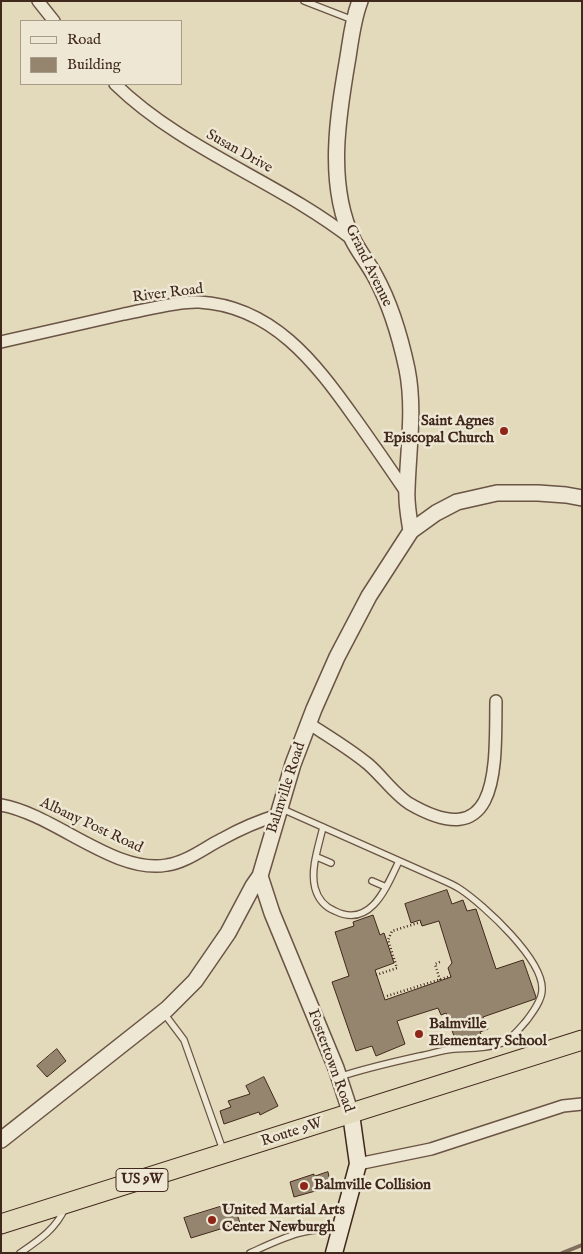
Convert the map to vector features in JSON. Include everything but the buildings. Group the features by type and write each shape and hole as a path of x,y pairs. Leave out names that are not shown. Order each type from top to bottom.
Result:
{"highway":[{"name":"Route 9W","path":"1,1224 582,1040"}],"main road":[{"name":"Fostertown Road","path":"334,1253 358,1164 351,1114"}],"street":[{"path":"38,1 53,20"},
{"name":"Grand Avenue","path":"360,1 338,120 338,188 344,215 353,240 375,275 396,324 407,371 411,410 406,492 411,532"},
{"name":"Susan Drive","path":"115,85 163,124 195,145 330,222 353,240"},
{"name":"River Road","path":"1,342 152,308 196,302 223,304 243,311 275,328 299,348 328,380 406,492"},
{"name":"Balmville Road","path":"1,1140 163,1012 195,981 228,933 260,876 293,764 308,723 338,657 369,596 411,532 436,513 457,502 497,493 538,493 582,498"},
{"path":"308,723 368,764 408,803 446,820 465,820 479,811 488,795 496,755 496,701"},
{"name":"Albany Post Road","path":"1,805 12,807 65,830 118,858 145,866 167,865 185,860 254,822 279,811"},
{"name":"Fostertown Road","path":"260,876 272,913 339,1077 351,1114"},
{"path":"358,1164 431,1149 563,1106 582,1104"}],"lane":[{"path":"304,1 355,20"},
{"path":"279,811 324,827 440,878 460,889 484,908 521,945 531,958 538,972 542,990 539,1000 529,1017 504,1042 487,1047 453,1049 397,1061 339,1077"},
{"path":"324,827 314,872 315,888 320,899 329,909 340,914 352,915 363,912 372,906 382,896 399,861"},
{"path":"317,857 331,863"},
{"path":"372,882 386,888"},
{"path":"163,1012 184,1040 224,1154"},
{"path":"20,1253 49,1233 60,1220 67,1204"},
{"path":"250,1253 308,1230 331,1229 339,1231"}],"path":[{"path":"376,975 397,968 388,940 392,931 421,922"},
{"path":"440,980 435,964 442,961"},
{"path":"387,996 451,976"}],"waterway":[{"path":"562,1253 582,1245"}],"place":[{"name":"Saint Agnes Episcopal Church","path":"504,431"},
{"name":"Balmville Elementary School","path":"419,1034"},
{"name":"Balmville Collision","path":"304,1186"},
{"name":"United Martial Arts Center Newburgh","path":"212,1220"}]}
